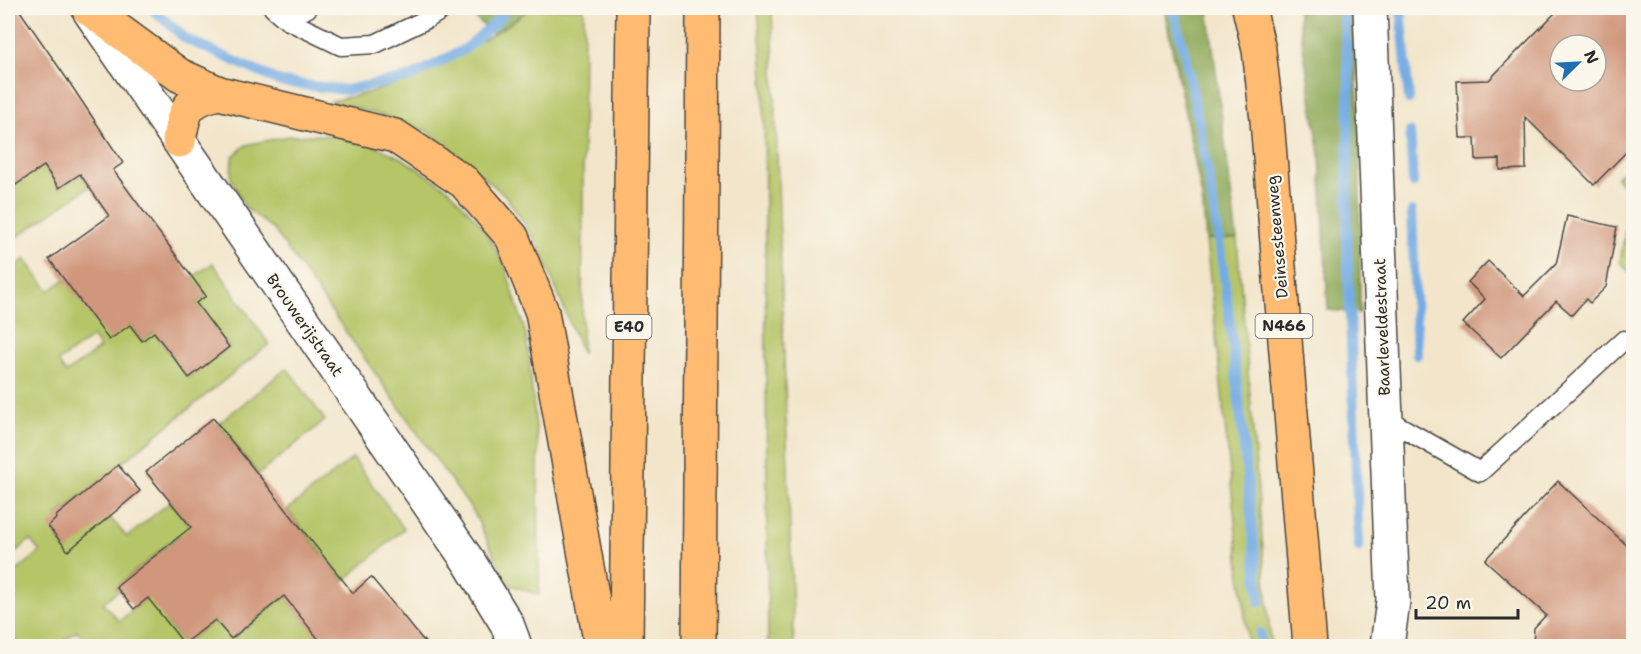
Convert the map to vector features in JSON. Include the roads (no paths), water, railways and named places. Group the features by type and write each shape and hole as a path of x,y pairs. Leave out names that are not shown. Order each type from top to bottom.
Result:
{"main road":[{"path":"88,8 179,75 219,93 395,136 464,182 513,237 542,312 601,646"},
{"name":"E40","path":"626,646 633,8"},
{"path":"699,646 703,8"},
{"name":"Deinsesteenweg","path":"1249,8 1259,50 1267,120 1310,646"},
{"path":"179,141 183,120 190,104 205,96 219,93"}],"street":[{"name":"Brouwerijstraat","path":"88,8 469,562 507,624 515,646"},
{"name":"Baarleveldestraat","path":"1370,8 1393,600 1387,646"}],"lane":[{"path":"273,8 287,20 341,46 375,44 445,8"},
{"path":"287,20 308,8"},
{"path":"1385,418 1480,472 1624,340"}],"waterway":[{"path":"151,8 186,39 281,82 346,90 411,77 465,49 498,20 507,8"},
{"path":"1173,8 1186,59 1213,202 1236,373 1260,602"},
{"path":"1343,8 1349,82 1347,239 1359,547"},
{"path":"1401,8 1409,99"},
{"path":"1410,132 1413,183"},
{"path":"1412,211 1417,355"},
{"path":"1260,633 1261,646"}]}
